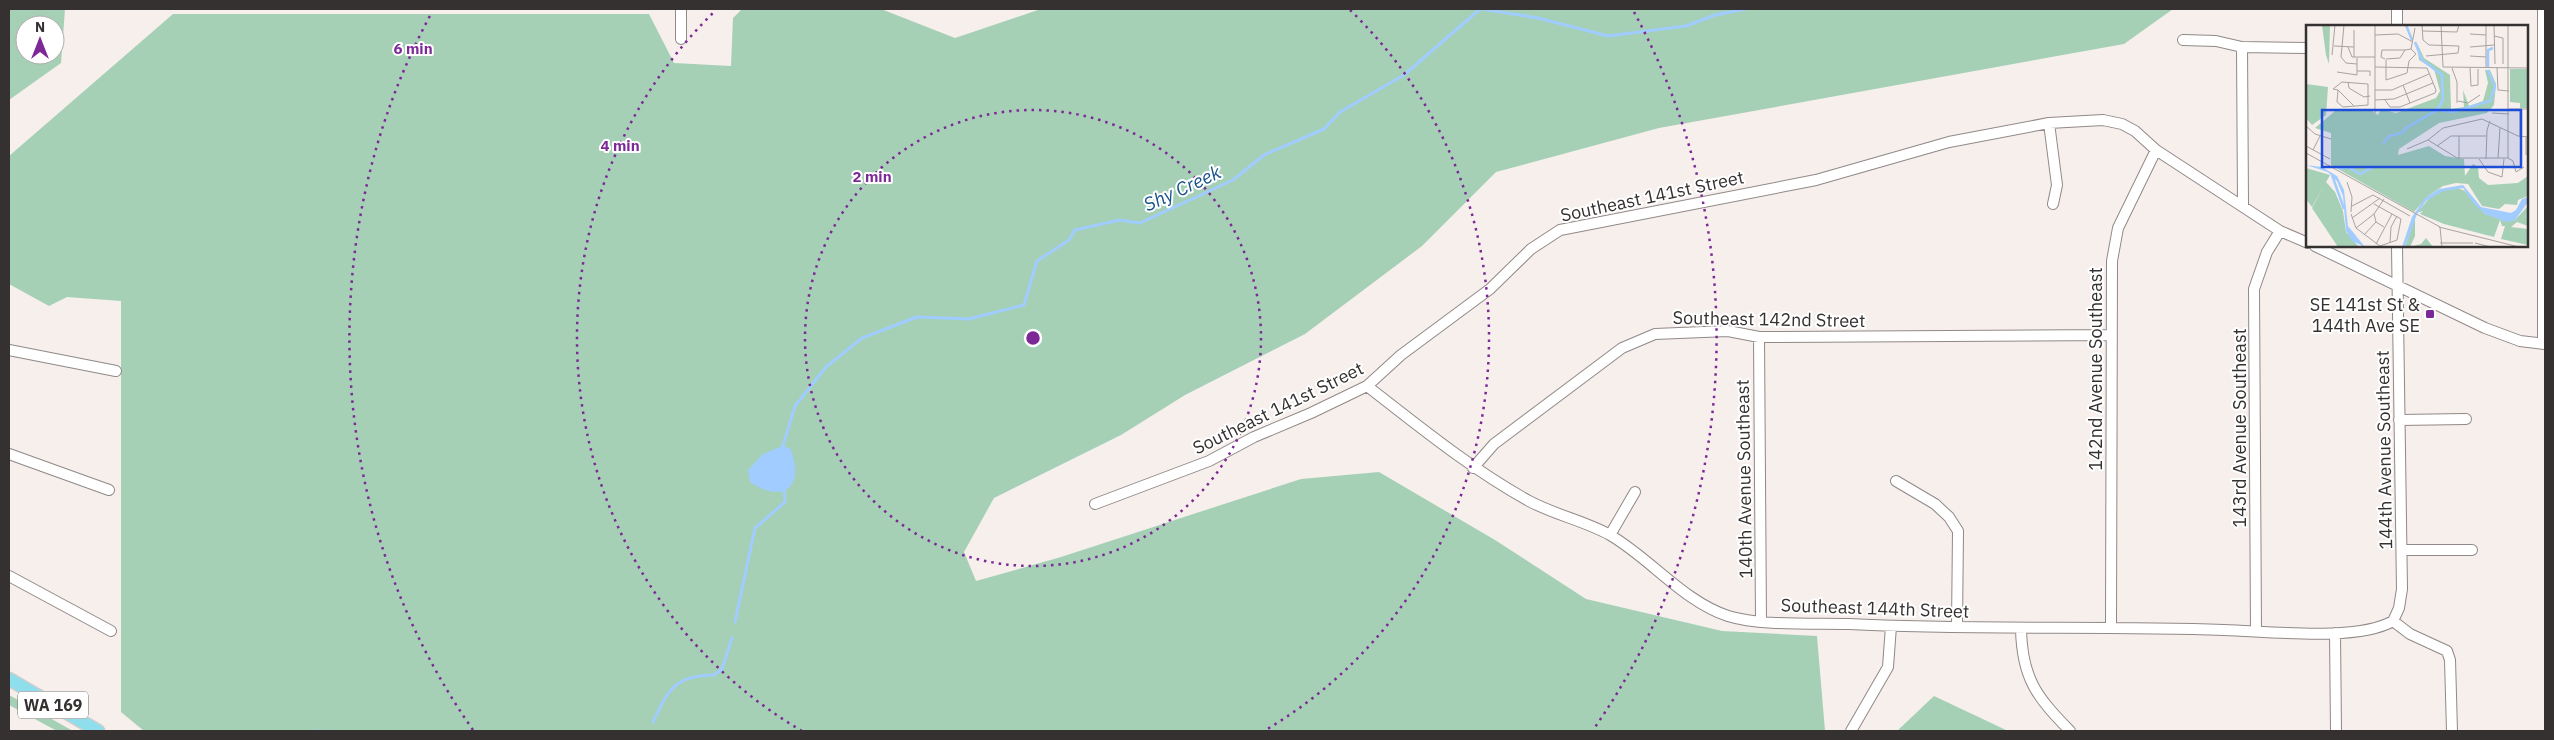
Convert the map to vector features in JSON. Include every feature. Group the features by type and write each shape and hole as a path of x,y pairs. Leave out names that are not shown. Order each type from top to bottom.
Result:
{"main road":[{"name":"WA 169","path":"9,679 98,731"}],"street":[{"path":"681,9 681,38"},
{"path":"2397,9 2397,25"},
{"path":"2318,248 2485,328 2520,341 2544,344 2542,9"},
{"path":"2183,40 2216,41 2242,47 2306,48"},
{"path":"2242,47 2243,205"},
{"name":"Southeast 141st Street","path":"1095,504 1215,458 1254,436 1311,413 1367,386 1401,355 1490,289 1531,248 1560,230 1816,180 1949,142 2049,123 2103,120 2122,124 2135,131 2156,150"},
{"path":"2049,123 2057,185 2053,204"},
{"path":"2156,150 2243,205 2280,231 2306,242"},
{"name":"142nd Avenue Southeast","path":"2110,626 2112,261 2118,228 2156,150"},
{"name":"143rd Avenue Southeast","path":"2256,631 2254,289 2267,252 2280,231"},
{"name":"144th Avenue Southeast","path":"2393,620 2399,608 2402,550 2397,248"},
{"name":"Southeast 142nd Street","path":"1473,468 1494,444 1622,348 1655,334 1728,331 1759,337 2111,335"},
{"name":"140th Avenue Southeast","path":"1759,337 1761,621"},
{"path":"9,350 116,371"},
{"name":"Southeast 144th Street","path":"1367,386 1473,468 1531,502 1610,535 1709,608 1731,617 1761,621 1891,626 1957,626 2020,629 2110,626 2335,633 2381,628 2393,620"},
{"path":"2399,420 2466,419"},
{"path":"9,454 109,490"},
{"path":"1896,481 1935,504 1949,516 1958,532 1957,626"},
{"path":"1610,535 1635,492"},
{"path":"2402,550 2472,550"},
{"path":"9,576 111,631"},
{"path":"2393,620 2410,634 2447,651 2450,660 2452,731"},
{"path":"1851,731 1888,667 1891,626"},
{"path":"2020,629 2021,650 2029,678 2048,708 2070,731"},
{"path":"2335,633 2336,731"}],"green space":[{"path":"9,9 65,9 65,15 15,15 15,65 58,65 9,100"},
{"path":"742,9 881,9 955,38 1041,9 2173,9 2124,44 1659,128 1496,172 1422,246 1305,334 1185,395 1121,435 994,498 964,552 976,581 1061,557 1301,479 1379,472 1495,540 1586,599 1722,631 1817,636 1825,731 144,731 121,712 121,301 67,297 49,306 9,284 9,156 173,14 649,14 674,63 731,66 733,18"},
{"path":"9,695 73,731 57,731 9,705"},
{"path":"1934,696 2006,730 2006,731 1897,731"}],"water":[{"path":"782,446 790,448 794,461 795,472 789,488 774,492 750,482 748,470 763,454"}],"waterway":[{"name":"Shy Creek","path":"782,449 795,406 826,367 862,338 917,317 969,319 1024,305 1037,261 1069,240 1075,230 1120,220 1140,223 1233,180 1264,155 1324,129 1340,112 1404,75 1480,9"},
{"name":"Shy Creek","path":"1481,9 1538,18 1608,36 1686,26 1715,15 1746,9"},
{"name":"Shy Creek","path":"735,622 755,528 785,502 784,490"},
{"name":"Shy Creek","path":"653,722 663,701 674,686 690,678 714,675 722,669 732,638"}],"place":[{"name":"SE 141st St & 144th Ave SE","path":"2430,314"}]}
